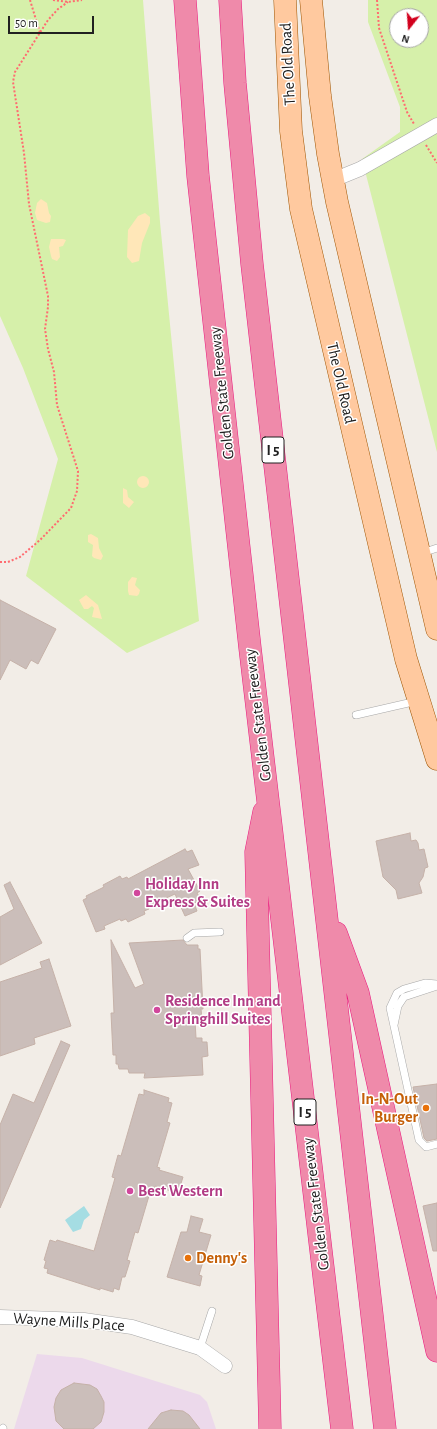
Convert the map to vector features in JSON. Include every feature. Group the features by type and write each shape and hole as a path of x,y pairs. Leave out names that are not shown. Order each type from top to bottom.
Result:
{"highway":[{"name":"Golden State Freeway","path":"186,0 199,183 268,796 342,1429"},
{"name":"I 5","path":"230,0 250,249 385,1429"},
{"name":"I 5","path":"268,796 256,852 270,1429"},
{"name":"I 5","path":"324,900 358,993 437,1352"}],"main road":[{"name":"The Old Road","path":"285,0 291,131 301,209 406,659 437,759"},
{"name":"The Old Road","path":"311,0 320,96 333,180 428,550 437,629"}],"street":[{"path":"333,180 360,169 437,125"},
{"name":"Wayne Mills Place","path":"0,1317 84,1320 125,1326 159,1334 200,1348 225,1366"}],"lane":[{"path":"356,715 419,701"},
{"path":"187,938 194,933 220,932"},
{"path":"437,985 425,983 404,989 397,993 390,1008 419,1140 426,1147 437,1144"},
{"path":"200,1348 212,1311"}],"path":[{"path":"30,0 40,33"},
{"path":"53,0 68,2 82,0"},
{"path":"376,0 379,28 407,112 437,163"},
{"path":"0,562 8,562 20,557 40,540 71,508 77,491 78,471 58,405 54,372 48,348 45,329 48,296 29,204 24,153 12,82 15,72 40,33 58,9 68,2"}],"shaded area":[{"path":"37,1354 82,1358 200,1395 207,1402 216,1429 14,1429"}],"green space":[{"path":"0,0 143,0 160,222 199,621 127,653 26,576 58,459 23,368 0,316"},
{"path":"368,0 437,0 437,452 362,159 400,132 400,107 368,22"}],"sand":[{"path":"41,199 47,203 51,216 50,222 46,223 37,220 35,213 37,203"},
{"path":"145,213 150,217 150,223 142,243 139,261 132,263 127,257 128,230 138,216"},
{"path":"51,239 66,240 63,246 59,247 60,257 57,261 52,259 51,256 49,247"},
{"path":"141,476 145,476 149,482 145,488 141,488 137,484 137,480"},
{"path":"123,488 127,490 128,497 134,502 129,508 123,503"},
{"path":"91,534 98,538 99,548 103,556 101,560 92,556 93,545 88,542 88,535"},
{"path":"132,577 137,578 135,585 140,590 137,596 129,595 128,582"},
{"path":"86,595 98,605 102,619 92,617 94,608 92,606 88,609 84,609 79,600"}],"water":[{"path":"84,1206 90,1215 84,1220 81,1229 73,1232 65,1220"}],"building":[{"path":"0,600 56,629 38,664 31,660 26,669 10,660 0,680"},
{"path":"410,833 411,841 416,840 419,850 424,849 428,867 425,868 423,877 419,883 422,893 398,899 396,890 383,877 376,841"},
{"name":"Holiday Inn Express & Suites","path":"185,849 187,852 192,850 199,865 188,869 200,891 197,893 201,900 194,903 197,911 185,916 175,894 148,906 149,909 144,911 145,914 128,922 126,919 121,921 120,919 104,926 105,929 96,932 83,900 87,898 86,896 104,887 103,885 120,876 122,879 127,877 128,879"},
{"path":"10,882 42,943 0,965 0,917 14,909 4,885"},
{"name":"Residence Inn and Springhill Suites","path":"111,940 135,988 144,984 129,943 183,940 187,945 198,945 198,949 200,949 203,1009 201,1009 202,1019 195,1020 196,1038 202,1038 202,1042 207,1042 208,1056 202,1057 203,1075 144,1078 145,1073 129,1073 128,1069 119,1069 118,1064 116,1064 116,1055 113,1055 111,1013 114,1013"},
{"path":"49,959 71,1026 34,1038 35,1044 0,1056 0,982 42,968 40,962"},
{"path":"61,1041 70,1045 0,1208 0,1125 13,1094 34,1103"},
{"name":"In-N-Out Burger","path":"437,1084 437,1139 427,1141 424,1138 413,1087"},
{"name":"Best Western","path":"144,1090 169,1098 168,1102 172,1103 167,1122 170,1123 157,1167 160,1168 159,1170 183,1177 178,1193 155,1186 154,1189 151,1189 138,1233 135,1232 127,1260 130,1261 125,1277 122,1277 119,1290 114,1288 113,1292 100,1288 100,1290 47,1273 48,1269 44,1268 46,1261 44,1260 50,1240 56,1242 57,1240 94,1251 115,1178 112,1177 118,1155 121,1156 139,1094 144,1095"},
{"path":"437,1203 437,1251 433,1251 423,1206"},
{"name":"Denny's","path":"191,1216 203,1219 199,1232 211,1235 199,1275 202,1276 200,1286 167,1277 181,1232 187,1232"},
{"path":"74,1383 90,1385 97,1389 104,1402 104,1412 101,1422 93,1429 64,1429 56,1421 54,1407 56,1398 61,1390"},
{"path":"171,1410 183,1411 189,1415 200,1429 148,1429 161,1413"}],"place":[{"name":"Holiday Inn Express & Suites","path":"137,893"},
{"name":"Residence Inn and Springhill Suites","path":"157,1010"},
{"name":"In-N-Out Burger","path":"426,1108"},
{"name":"Best Western","path":"130,1191"},
{"name":"Denny's","path":"188,1258"}]}
